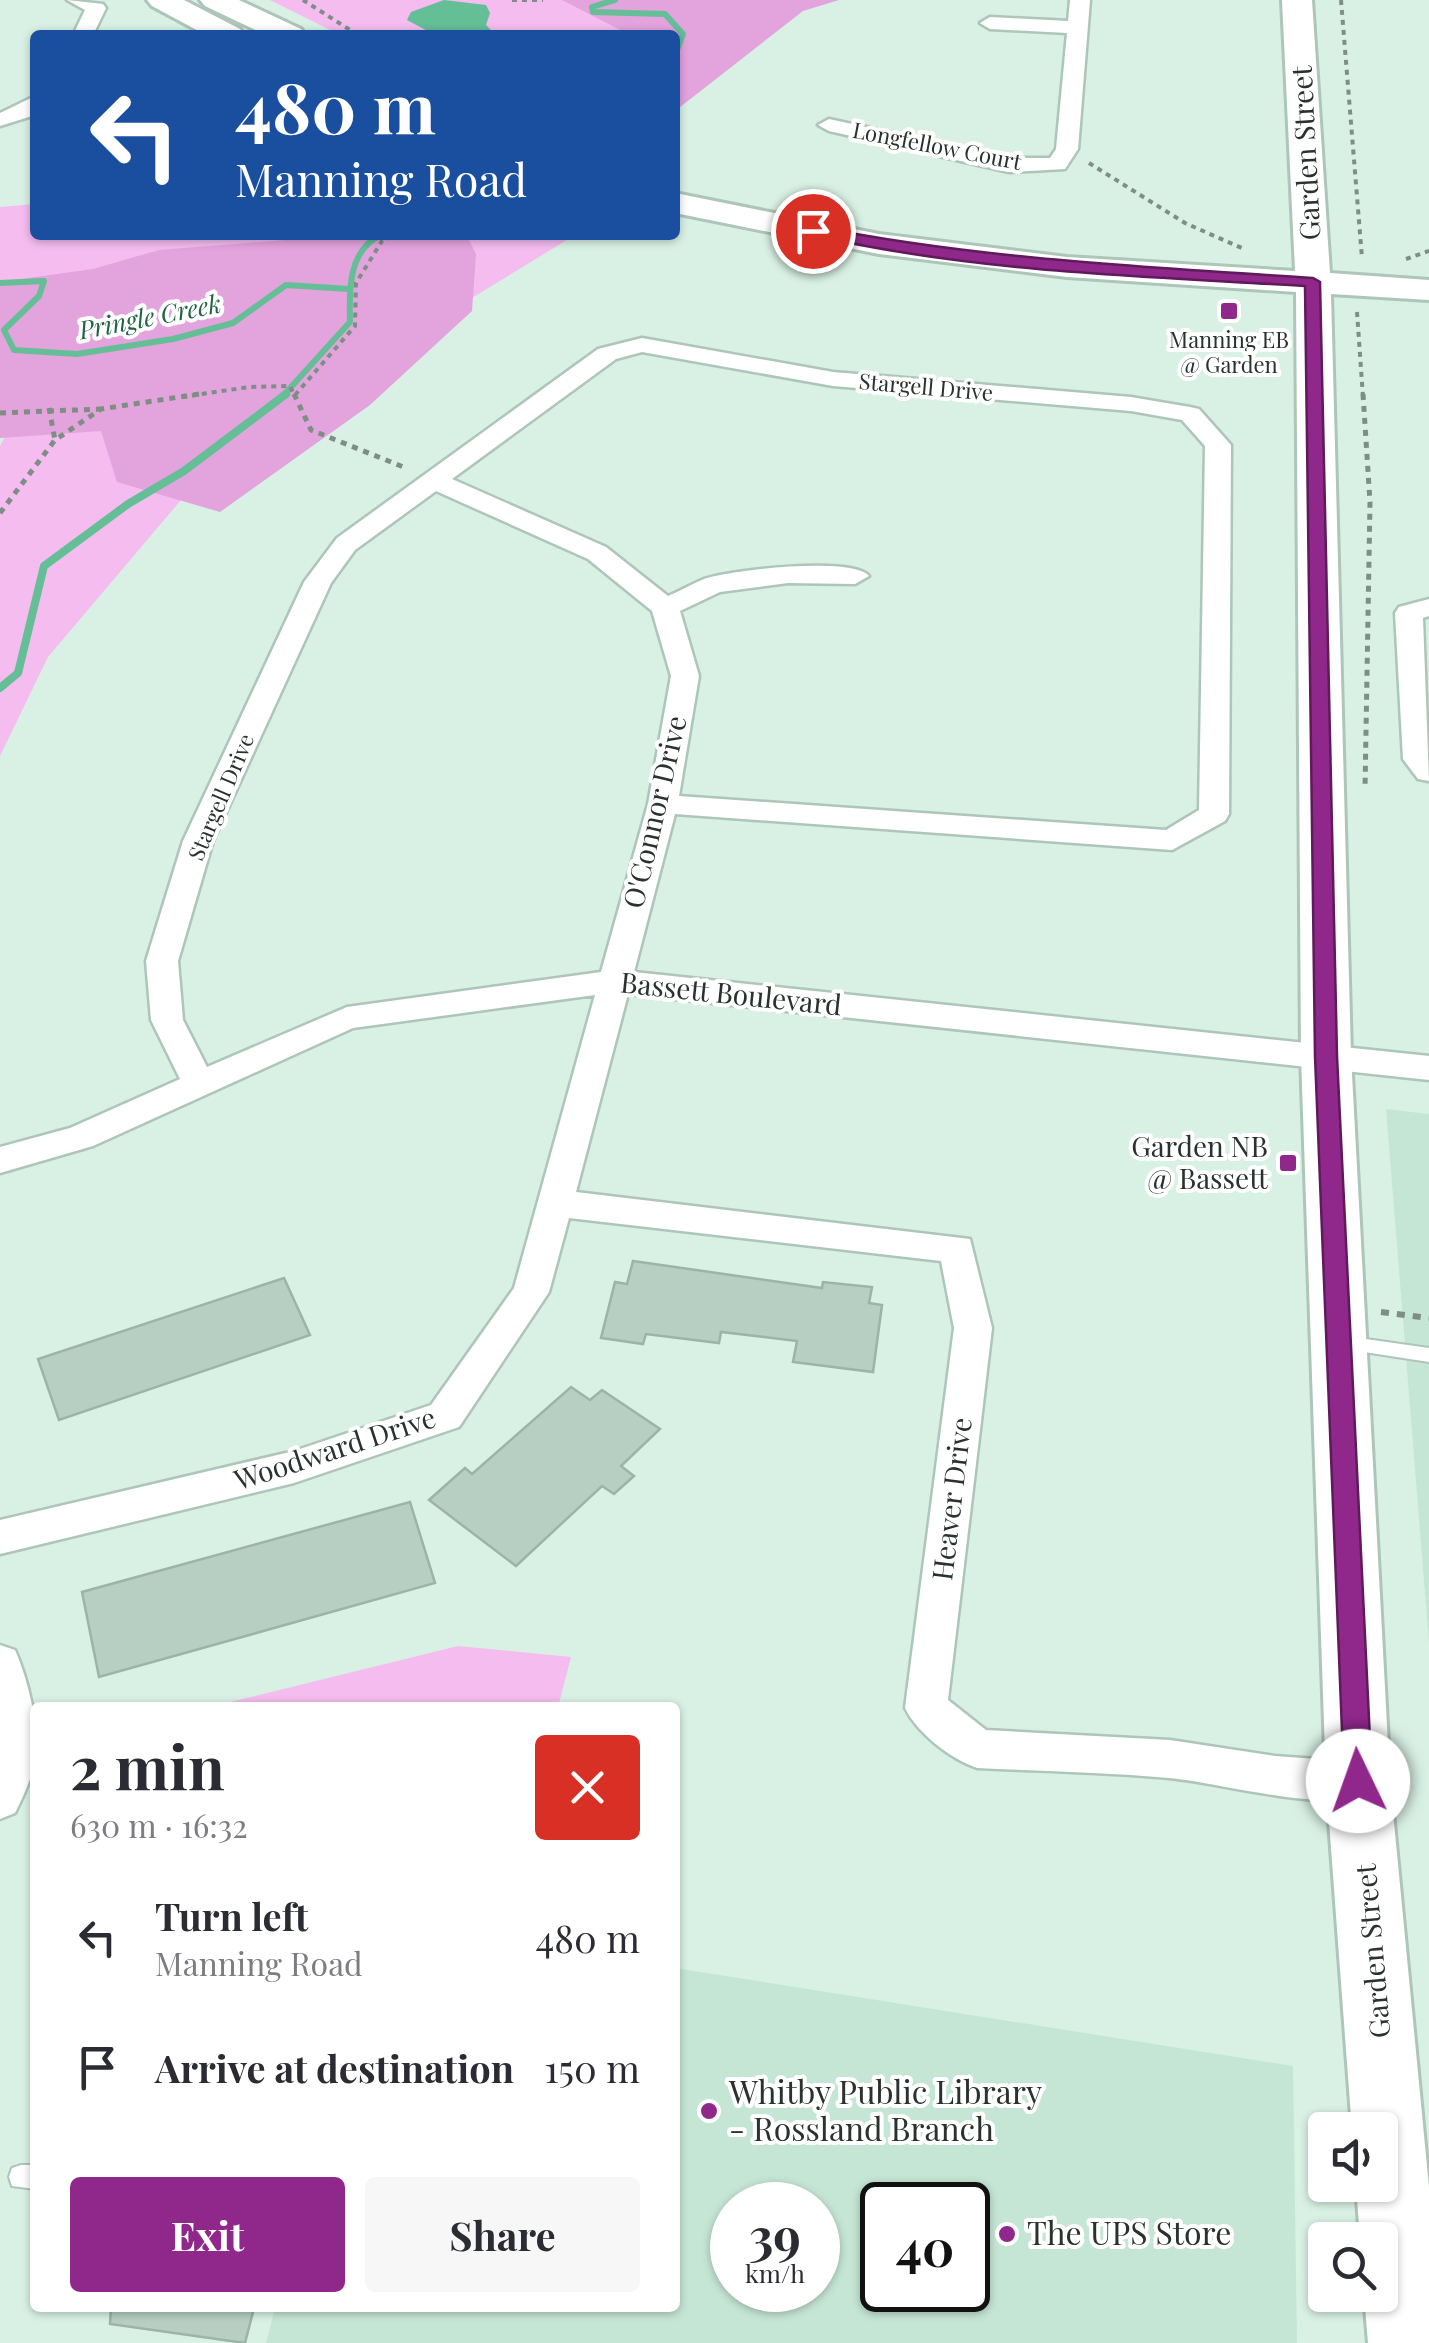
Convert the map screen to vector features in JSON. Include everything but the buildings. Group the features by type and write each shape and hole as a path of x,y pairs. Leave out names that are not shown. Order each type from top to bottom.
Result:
{"street":[{"path":"77,0 96,8 86,30"},
{"path":"162,0 219,30"},
{"path":"215,0 279,30"},
{"path":"1068,149 1080,0"},
{"name":"Garden Street","path":"1298,0 1307,122 1335,286 1326,1056 1358,1781 1406,2343"},
{"path":"990,22 1077,27"},
{"path":"0,120 30,107"},
{"name":"Longfellow Court","path":"829,126 1008,164 1057,164 1068,149"},
{"path":"680,203 917,249 1066,267 1335,286 1429,312"},
{"path":"680,225 767,246 913,271 1429,290"},
{"name":"Stargell Drive","path":"200,1085 168,1020 162,960 198,841 318,582 346,544 607,354 642,345 833,379 1170,411 1190,414 1218,445 1214,814 1172,840 663,804"},
{"path":"434,480 596,553 664,608 714,585 788,575 855,576"},
{"path":"1429,606 1409,614 1418,758 1429,772"},
{"name":"O'Connor Drive","path":"613,982 663,804 684,676 664,608"},
{"name":"Bassett Boulevard","path":"0,1160 80,1137 347,1018 613,982 1429,1068"},
{"name":"Woodward Drive","path":"0,1537 294,1467 445,1416 531,1292 613,982"},
{"name":"Heaver Drive","path":"556,1203 957,1249 973,1328 926,1708 978,1749 1170,1759 1275,1775 1358,1781"},
{"path":"0,1663 17,1750 0,1799"}],"lane":[{"path":"1338,1342 1429,1355"}],"path":[{"path":"303,0 350,30"},
{"path":"512,0 543,0"},
{"path":"1341,0 1335,286 1370,502 1365,799"},
{"path":"1068,149 1184,223 1335,286 1429,252"},
{"path":"295,396 355,326 356,283 385,240"},
{"path":"0,413 49,408 101,409 250,386 290,386 311,430 434,480"},
{"path":"49,408 55,440"},
{"path":"0,512 55,440 101,409"}],"shaded area":[{"path":"270,0 810,0 680,34 680,30 330,30"},
{"path":"444,0 486,5 490,13 486,25 491,30 426,30 407,20 411,12"},
{"path":"562,0 839,0 803,11 680,107 680,30 620,30"},
{"path":"30,204 30,240 567,240 339,379 181,500 48,657 0,756 0,446 21,406 0,403 0,207"},
{"path":"284,240 469,240 476,254 472,311 370,405 220,512 117,482 101,431 0,438 0,282 93,269 159,250"},
{"path":"1386,1109 1429,1114 1429,1643"},
{"path":"458,1646 571,1657 559,1702 230,1702"},
{"path":"680,1969 1293,2066 1297,2343 266,2343 274,2312 680,2312"}],"waterway":[{"name":"Pringle Creek","path":"615,0 592,7 593,12 665,14 679,30"},
{"name":"Pringle Creek","path":"680,31 680,42"},
{"path":"282,397 350,322 356,261 373,240"},
{"name":"Pringle Creek","path":"0,283 44,281 39,296 4,330 14,350 77,354 173,339 233,323 286,285 349,289"},
{"path":"0,688 18,673 44,566 128,504 184,471 286,394"}],"place":[{"name":"Manning EB @ Garden","path":"1229,311"},
{"name":"Garden NB @ Bassett","path":"1288,1163"},
{"name":"Whitby Public Library - Rossland Branch","path":"709,2111"},
{"name":"The UPS Store","path":"1007,2234"}],"route":[{"path":"813,231 879,244 1066,267 1313,282 1326,1056 1358,1781"}]}
